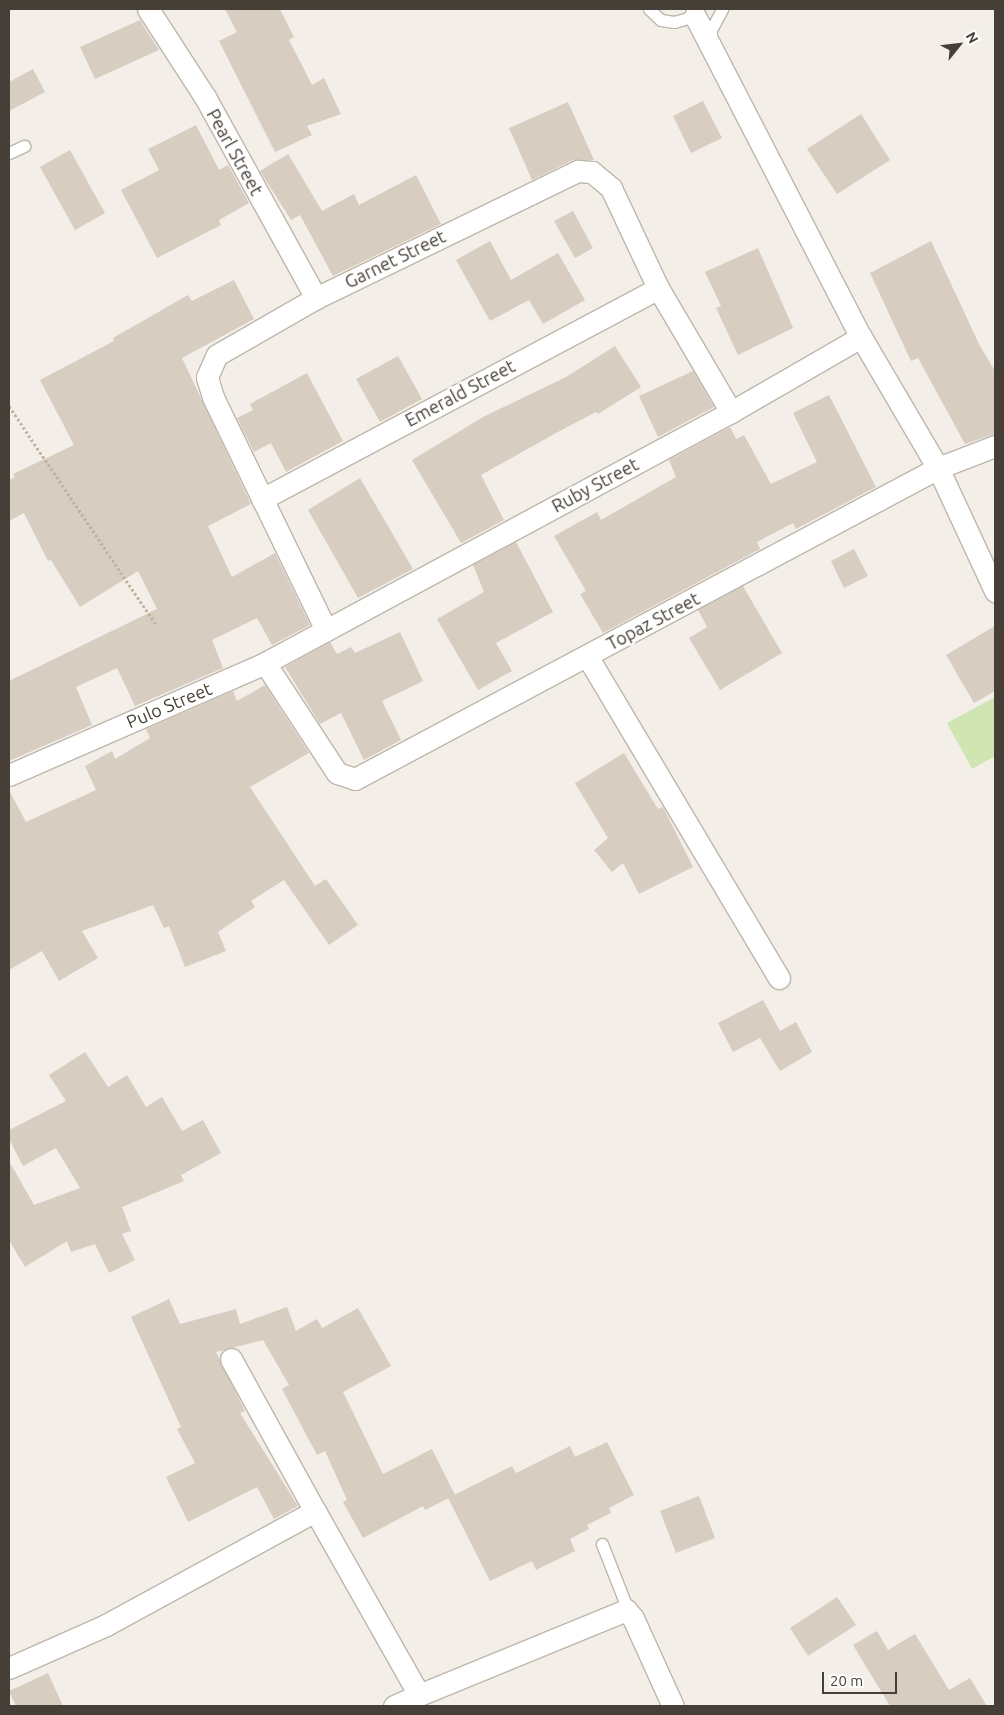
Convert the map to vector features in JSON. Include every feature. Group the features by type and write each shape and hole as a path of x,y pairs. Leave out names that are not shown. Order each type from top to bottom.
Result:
{"street":[{"name":"Pearl Street","path":"148,9 204,97 316,298"},
{"path":"695,16 711,42 861,337 938,468 995,591"},
{"name":"Garnet Street","path":"262,499 209,386 209,367 217,355 316,298 578,171 592,172 610,188 658,288"},
{"path":"658,288 731,412"},
{"name":"Emerald Street","path":"262,499 658,288"},
{"name":"Ruby Street","path":"326,630 731,412 861,337"},
{"name":"Topaz Street","path":"265,663 337,772 355,779 938,468 995,446"},
{"path":"262,499 326,630"},
{"name":"Pulo Street","path":"9,775 265,663 326,630"},
{"path":"587,656 779,978"},
{"path":"231,1360 419,1695"},
{"path":"9,1668 106,1625 315,1511"},
{"path":"394,1706 628,1610 673,1706"}],"lane":[{"path":"649,9 661,20 674,22 695,16"},
{"path":"711,42 711,30 722,9"},
{"path":"9,153 24,146"},
{"path":"602,1544 628,1610"}],"path":[{"path":"9,406 155,624"}],"green space":[{"path":"995,697 995,756 972,769 947,723"}],"building":[{"path":"225,9 280,9 294,37 289,40 312,85 324,78 341,114 307,126 312,135 275,152 219,41 237,32"},
{"path":"140,20 159,50 95,79 80,47"},
{"path":"33,69 45,92 9,111 9,82"},
{"path":"703,101 722,138 691,153 673,116"},
{"path":"568,102 594,160 573,160 532,180 509,128"},
{"path":"861,114 890,160 837,194 807,149"},
{"path":"196,125 219,170 228,165 249,203 219,220 221,225 157,258 121,190 159,170 148,149"},
{"path":"70,150 105,213 75,230 40,167"},
{"path":"288,154 322,211 354,194 359,205 416,175 441,224 333,276 300,215 291,220 260,171"},
{"path":"573,211 593,248 575,258 554,221"},
{"path":"490,241 511,280 558,253 585,300 543,324 529,300 490,321 456,260"},
{"path":"931,241 979,344 995,371 995,434 965,444 918,358 911,361 870,273"},
{"path":"758,248 793,328 738,355 716,308 721,306 705,272"},
{"path":"234,280 254,319 182,358 251,504 208,526 232,577 275,553 310,625 272,645 257,618 212,640 223,668 135,706 117,668 76,687 92,725 9,761 9,681 157,609 138,571 80,607 51,560 48,561 24,513 9,521 9,480 15,477 13,474 74,445 40,380 114,341 113,338 188,295 192,301"},
{"path":"615,346 641,387 598,414 596,412 481,475 504,520 461,543 412,460 483,417 566,377"},
{"path":"398,356 422,399 380,422 356,379"},
{"path":"693,371 714,407 658,437 639,396"},
{"path":"307,373 343,441 286,472 271,443 254,452 237,418 253,410 250,404"},
{"path":"829,395 876,487 796,529 793,523 757,542 760,549 603,633 580,594 586,591 554,536 597,512 601,520 676,477 669,460 730,427 736,439 744,435 771,484 817,462 793,413"},
{"path":"360,478 413,569 358,598 308,510"},
{"path":"516,542 553,612 496,643 512,671 478,690 437,619 484,592 473,565"},
{"path":"854,549 868,576 844,588 831,561"},
{"path":"743,586 782,653 720,690 689,638 707,627 698,610"},
{"path":"995,626 995,691 974,703 946,655"},
{"path":"400,632 423,681 382,701 401,740 364,760 341,713 320,724 285,667 330,642 337,654 351,647 355,653"},
{"path":"265,685 309,753 250,787 315,886 326,879 358,925 329,945 284,880 251,901 255,907 218,932 226,951 185,967 169,926 164,928 153,905 82,931 98,958 59,981 42,951 9,970 9,790 26,822 96,790 85,766 112,751 115,759 150,738 146,729 233,691 237,701"},
{"path":"624,753 658,809 663,807 693,867 639,894 623,863 612,872 594,850 608,838 575,783"},
{"path":"763,1000 780,1031 796,1022 812,1052 780,1071 760,1038 733,1052 718,1023"},
{"path":"85,1052 108,1087 127,1075 146,1107 162,1097 182,1131 203,1120 221,1153 181,1175 184,1181 122,1207 131,1231 122,1234 135,1260 109,1273 95,1244 71,1252 67,1241 25,1267 9,1240 9,1161 34,1205 80,1188 56,1148 23,1166 9,1139 9,1130 66,1101 49,1075"},
{"path":"169,1299 180,1324 236,1309 240,1324 287,1307 296,1331 317,1319 322,1328 358,1308 391,1366 343,1392 383,1474 432,1449 455,1495 425,1510 423,1506 363,1538 343,1502 347,1500 325,1451 317,1455 282,1389 289,1385 263,1340 216,1352 245,1411 240,1413 298,1506 274,1519 257,1487 188,1522 166,1477 195,1463 177,1429 181,1427 131,1317"},
{"path":"607,1442 634,1495 609,1508 611,1513 587,1525 589,1529 570,1539 575,1551 536,1570 532,1561 490,1581 448,1498 512,1466 516,1473 570,1446 575,1457"},
{"path":"699,1496 715,1538 676,1553 660,1511"},
{"path":"837,1597 856,1625 808,1656 790,1628"},
{"path":"877,1631 888,1650 915,1634 949,1690 970,1678 987,1706 890,1706 853,1645"},
{"path":"48,1673 63,1706 16,1706 9,1691"}]}
